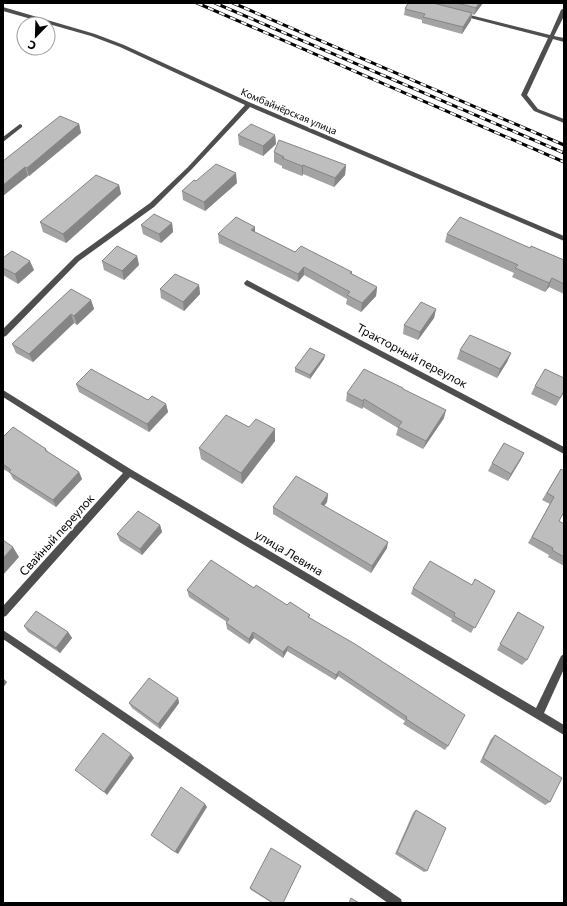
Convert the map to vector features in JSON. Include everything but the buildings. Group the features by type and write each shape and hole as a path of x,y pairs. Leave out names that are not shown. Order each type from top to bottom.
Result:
{"street":[{"name":"Комбайнёрская улица","path":"3,9 93,35 122,46 249,104 564,239"},
{"path":"564,10 524,95 536,110 564,121"},
{"path":"452,12 564,40"},
{"path":"3,334 76,260 152,204 190,168 249,104"},
{"path":"3,140 20,126"},
{"name":"Тракторный переулок","path":"247,283 564,451"},
{"name":"улица Левина","path":"3,393 129,472 564,730"},
{"name":"Свайный переулок","path":"3,613 129,472"},
{"path":"3,634 397,903"},
{"path":"538,715 564,659"}],"railway":[{"path":"197,3 564,162"},
{"path":"215,3 564,153"},
{"path":"233,3 564,145"}]}
